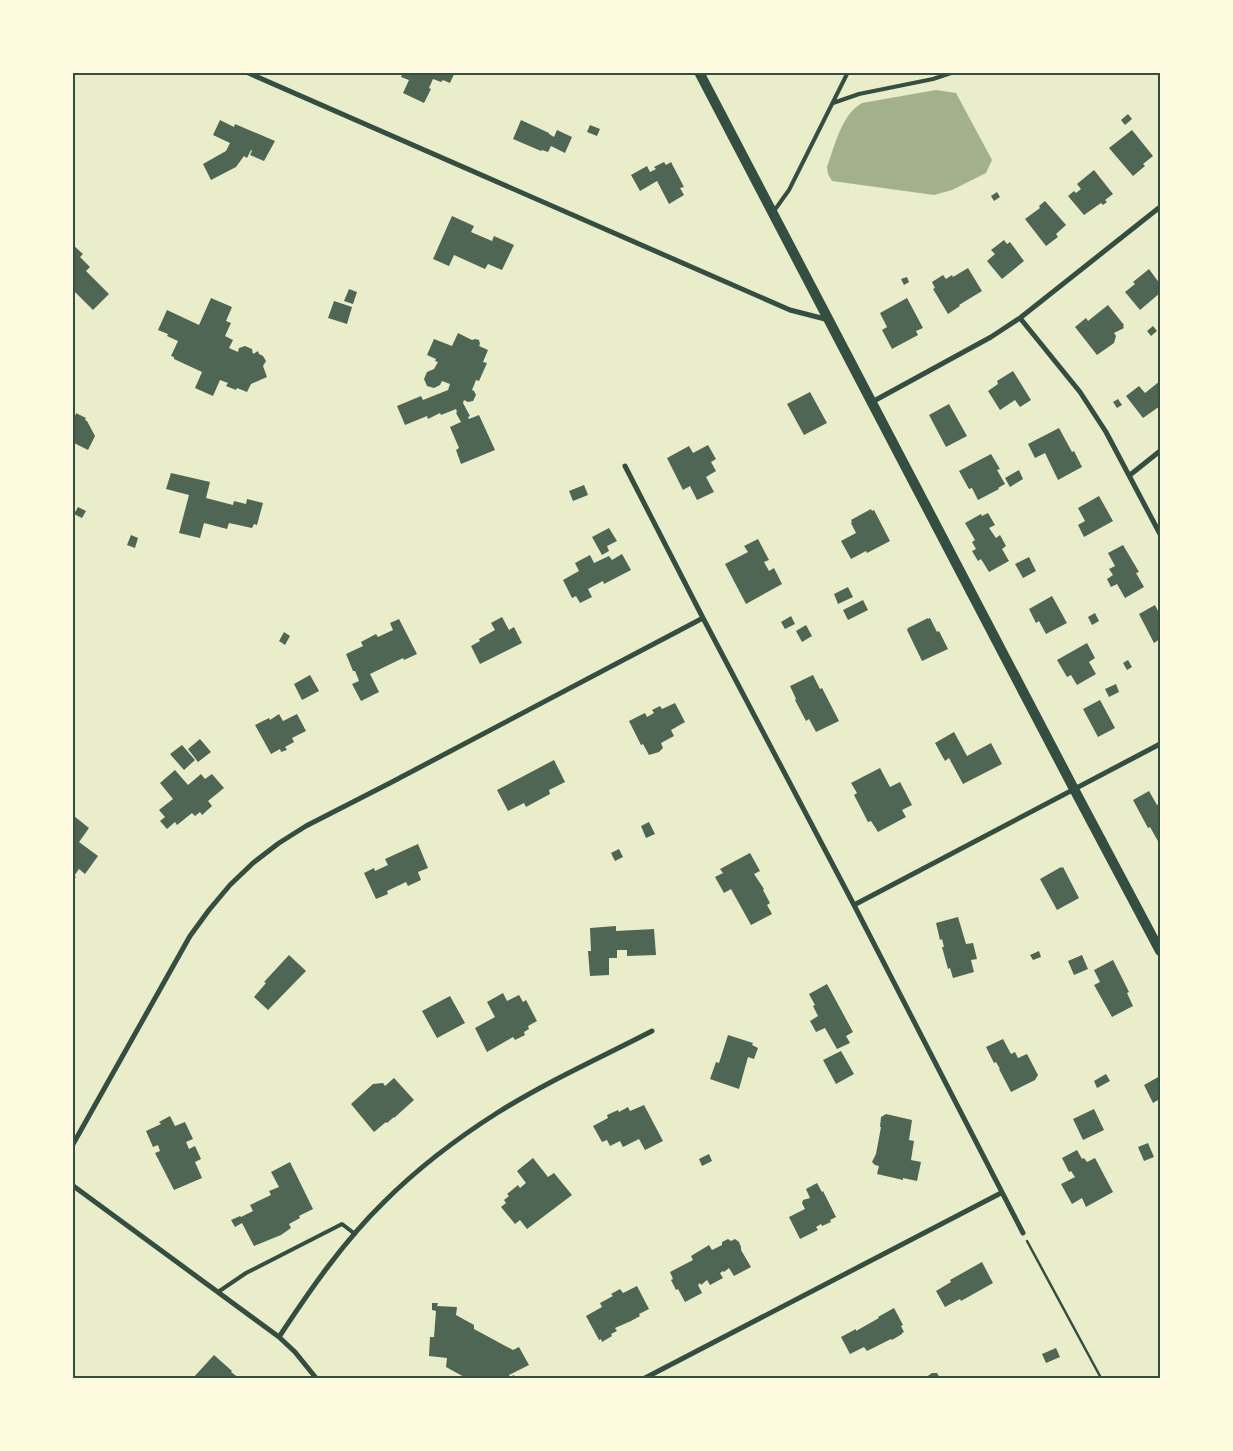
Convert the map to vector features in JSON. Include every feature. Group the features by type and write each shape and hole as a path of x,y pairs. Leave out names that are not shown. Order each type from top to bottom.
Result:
{"main road":[{"path":"699,72 1160,951"}],"street":[{"path":"246,72 790,310 829,320"},
{"path":"872,402 991,337 1020,318 1160,207"},
{"path":"1020,318 1080,392 1106,432 1130,474 1160,534"},
{"path":"1130,474 1160,451"},
{"path":"626,466 1023,1233"},
{"path":"72,1146 190,936 230,885 253,863 278,843 306,826 703,618"},
{"path":"854,905 1160,744"},
{"path":"279,1337 310,1290 355,1234 383,1202 430,1161 498,1113 534,1092 652,1031"},
{"path":"72,1186 279,1337 295,1352 316,1378"},
{"path":"645,1378 1001,1192"}],"lane":[{"path":"773,213 790,190 848,72"},
{"path":"833,104 859,94 933,79 954,72"},
{"path":"218,1292 246,1273 342,1224 355,1234"}],"path":[{"path":"1023,1233 1101,1378"}],"shaded area":[{"path":"936,90 956,93 992,160 986,173 952,190 934,195 832,181 827,167 844,123 855,108 862,103"}],"building":[{"path":"403,72 455,72 450,83 433,79 429,88 431,89 424,103 403,93 409,80 401,77"},
{"path":"1128,114 1132,119 1125,125 1121,120"},
{"path":"220,120 234,127 235,124 275,141 264,161 250,155 251,150 247,158 244,156 236,167 211,180 203,164 226,151 230,143 213,135"},
{"path":"521,120 554,137 557,130 572,137 565,153 551,146 548,152 541,151 513,139"},
{"path":"590,125 600,129 597,136 587,132"},
{"path":"1132,130 1153,156 1133,176 1109,148"},
{"path":"664,162 666,165 671,162 684,187 680,188 684,195 669,204 657,181 640,191 631,175 647,166 650,172 656,169 654,167"},
{"path":"1094,170 1113,194 1105,200 1107,202 1103,205 1101,203 1084,215 1068,196 1074,191 1076,193 1081,189 1077,184"},
{"path":"997,192 1000,197 994,201 991,196"},
{"path":"1045,201 1066,225 1056,234 1058,237 1046,246 1025,219 1040,208 1039,206"},
{"path":"452,216 474,226 471,232 492,241 494,236 514,245 502,270 488,264 485,269 454,255 449,266 433,259"},
{"path":"1004,240 1007,244 1010,242 1024,261 1002,279 987,261 995,254 991,250"},
{"path":"72,244 83,254 80,257 90,267 86,271 109,294 93,310 72,289"},
{"path":"968,268 982,291 948,314 933,289 935,288 932,282 943,275 946,279 952,275 953,277"},
{"path":"1149,269 1160,284 1160,293 1140,310 1125,292 1135,284 1133,282"},
{"path":"907,277 909,282 904,285 901,279"},
{"path":"349,289 357,292 353,304 344,301"},
{"path":"211,298 232,307 226,321 231,323 225,336 233,340 229,348 238,352 239,348 245,346 252,349 253,354 258,351 266,361 263,366 267,377 251,384 247,392 226,386 228,383 220,380 213,396 195,388 202,372 174,359 171,356 178,341 158,330 167,310 199,325"},
{"path":"907,298 923,328 916,331 918,335 892,349 882,330 887,327 880,313"},
{"path":"334,301 352,307 347,324 328,318"},
{"path":"1108,305 1124,325 1124,328 1114,333 1116,336 1114,343 1097,355 1075,327 1086,318 1088,321"},
{"path":"1153,326 1157,331 1151,336 1147,331"},
{"path":"458,333 472,340 479,340 479,346 488,350 483,362 487,363 479,381 476,380 472,390 476,395 473,401 468,402 464,400 463,403 470,416 468,417 469,419 479,415 495,450 461,464 456,450 459,448 450,427 461,422 456,409 441,415 440,413 428,419 427,416 405,425 397,406 421,396 423,400 448,390 450,384 442,381 440,385 434,388 427,386 424,379 427,372 434,369 438,362 427,355 434,339 452,346"},
{"path":"1013,371 1031,400 1020,407 1015,400 1000,410 988,391 998,384 997,381"},
{"path":"1160,381 1160,406 1143,418 1126,396 1139,386 1145,393"},
{"path":"810,392 827,423 804,435 787,404"},
{"path":"1118,399 1122,405 1117,408 1113,402"},
{"path":"949,404 967,436 946,447 929,415"},
{"path":"72,413 86,418 85,420 95,436 88,450 72,442"},
{"path":"1059,428 1082,467 1058,480 1045,453 1035,458 1028,444"},
{"path":"708,445 716,459 711,462 716,471 706,477 714,492 697,500 690,486 683,490 667,458 689,446 693,453"},
{"path":"991,454 1000,469 997,470 1005,484 978,500 972,488 969,489 959,471"},
{"path":"1019,470 1023,479 1010,487 1005,478"},
{"path":"171,473 210,482 206,498 233,505 234,501 246,504 247,499 263,503 257,525 254,524 252,528 229,523 227,529 204,523 200,538 179,533 189,495 166,489"},
{"path":"584,485 588,495 573,501 569,491"},
{"path":"1099,496 1113,521 1084,537 1078,525 1085,521 1078,508"},
{"path":"78,507 86,511 82,518 74,514"},
{"path":"871,509 872,511 874,510 890,541 851,559 841,541 856,533 851,520"},
{"path":"988,513 995,525 989,528 996,538 1000,535 1006,546 1002,549 1009,561 989,572 981,559 978,561 972,551 976,549 972,542 975,540 965,523 981,514 982,516"},
{"path":"609,528 617,541 607,546 609,551 602,555 592,537"},
{"path":"131,535 138,538 135,548 127,545"},
{"path":"758,539 769,560 764,562 769,571 774,568 782,584 746,604 725,564 748,552 744,546"},
{"path":"1123,545 1139,572 1136,573 1144,587 1125,598 1117,584 1111,587 1107,579 1113,575 1109,569 1115,566 1108,553"},
{"path":"622,554 631,570 604,584 603,581 588,589 592,597 580,603 576,596 572,598 563,580 579,571 575,563 590,555 594,563 609,556 612,560"},
{"path":"1029,557 1036,571 1023,578 1015,564"},
{"path":"848,587 853,597 838,604 834,594"},
{"path":"1052,596 1067,623 1046,634 1039,621 1036,623 1029,609"},
{"path":"863,600 868,610 848,620 843,610"},
{"path":"1155,605 1160,615 1160,639 1154,643 1139,614"},
{"path":"1095,613 1099,621 1092,625 1088,617"},
{"path":"791,616 795,624 785,629 781,622"},
{"path":"502,617 509,630 514,627 522,643 480,664 471,646 495,630 491,623"},
{"path":"930,618 937,632 939,631 948,649 922,661 907,630"},
{"path":"399,619 417,654 404,660 403,658 370,674 379,692 361,701 352,684 359,681 346,654 363,646 361,642 376,634 378,637 393,630 390,623"},
{"path":"806,625 812,636 802,642 796,631"},
{"path":"284,632 290,636 285,645 279,641"},
{"path":"1087,643 1095,658 1089,662 1096,674 1077,685 1071,675 1067,677 1057,660"},
{"path":"1128,660 1132,667 1127,670 1123,663"},
{"path":"310,675 319,691 302,700 294,684"},
{"path":"813,675 839,721 816,732 809,719 806,721 790,686"},
{"path":"1116,684 1119,692 1109,697 1105,689"},
{"path":"1100,700 1115,728 1098,737 1083,709"},
{"path":"675,703 685,722 671,730 674,736 661,743 663,748 659,752 649,755 643,744 641,745 629,721 645,713 647,717 654,713 652,710 660,706 662,709"},
{"path":"279,714 283,721 297,714 306,731 292,738 294,742 285,747 287,750 281,752 280,749 271,754 255,725 269,718 270,720"},
{"path":"954,732 967,756 991,743 1002,764 963,784 949,758 945,761 935,743"},
{"path":"200,739 211,752 198,762 188,749"},
{"path":"182,745 195,760 184,770 170,754"},
{"path":"554,760 565,782 549,790 550,794 526,807 524,803 508,811 497,790"},
{"path":"880,768 890,787 900,782 912,805 902,810 906,817 878,832 871,821 868,822 854,795 857,793 851,783"},
{"path":"175,770 188,785 201,774 205,779 212,774 224,788 208,801 212,806 202,815 200,812 195,816 192,813 177,825 175,822 167,829 160,821 165,817 159,810 173,799 160,783"},
{"path":"1149,791 1157,805 1160,803 1159,843 1150,827 1148,828 1133,800"},
{"path":"74,816 89,828 79,842 98,856 85,874 79,869 72,882 72,818"},
{"path":"649,822 655,834 646,838 641,826"},
{"path":"418,844 428,868 418,872 421,880 408,886 406,882 387,891 388,894 376,899 364,873 374,868 375,871 388,865 385,859"},
{"path":"619,849 623,857 615,861 611,853"},
{"path":"750,853 760,871 754,874 764,889 770,903 767,905 772,914 751,925 731,889 724,893 715,877 723,873 720,869"},
{"path":"1063,867 1079,898 1057,910 1040,879"},
{"path":"958,917 966,944 973,943 977,959 971,960 974,972 953,978 950,968 948,969 942,947 944,947 942,939 940,940 936,923"},
{"path":"616,926 616,931 654,929 656,955 627,956 627,950 617,950 617,958 609,958 609,975 590,976 588,951 591,951 590,928"},
{"path":"1039,951 1041,957 1033,960 1030,955"},
{"path":"289,955 306,971 268,1010 254,997 266,983 264,982"},
{"path":"1082,955 1088,969 1074,975 1068,961"},
{"path":"1113,960 1129,992 1127,993 1133,1006 1112,1017 1094,985 1100,982 1094,970"},
{"path":"827,984 853,1032 846,1036 850,1043 837,1049 825,1028 816,1032 810,1021 818,1016 809,994"},
{"path":"503,993 507,1001 519,995 523,1002 526,1000 537,1021 528,1026 529,1029 524,1032 525,1035 515,1040 513,1037 487,1052 475,1028 495,1017 487,1002"},
{"path":"450,996 465,1023 437,1038 422,1011"},
{"path":"728,1035 753,1043 752,1045 758,1048 754,1059 748,1057 739,1089 710,1079 716,1062 719,1063"},
{"path":"1003,1039 1011,1054 1015,1052 1018,1058 1027,1054 1038,1075 1035,1080 1011,1092 1000,1069 996,1062 994,1063 986,1047"},
{"path":"841,1051 854,1074 836,1084 823,1060"},
{"path":"1106,1074 1110,1081 1097,1088 1094,1081"},
{"path":"1160,1076 1160,1105 1158,1100 1153,1103 1144,1085"},
{"path":"394,1078 414,1100 394,1118 374,1132 351,1104 373,1084 383,1083 385,1086"},
{"path":"644,1105 663,1141 645,1150 639,1139 623,1147 620,1141 610,1146 607,1140 602,1142 593,1126 608,1118 607,1115 618,1110 619,1112 628,1107 630,1111"},
{"path":"1094,1109 1104,1130 1083,1140 1073,1119"},
{"path":"886,1114 912,1120 909,1140 914,1141 911,1160 921,1162 917,1181 877,1174 879,1166 872,1162 876,1154 881,1117"},
{"path":"170,1116 175,1126 185,1122 193,1139 186,1142 189,1149 195,1146 201,1159 195,1162 202,1178 174,1190 155,1153 160,1151 158,1145 153,1147 146,1131 161,1124 159,1122"},
{"path":"1148,1143 1154,1157 1144,1161 1138,1147"},
{"path":"1077,1150 1082,1159 1084,1158 1087,1162 1095,1158 1113,1192 1086,1207 1082,1198 1072,1204 1061,1184 1075,1177 1071,1171 1069,1172 1062,1158"},
{"path":"709,1154 712,1161 702,1166 699,1159"},
{"path":"533,1158 548,1177 554,1173 572,1195 527,1229 520,1220 515,1224 501,1207 506,1203 504,1200 509,1196 507,1194 518,1185 520,1188 526,1183 517,1171"},
{"path":"290,1162 313,1209 289,1224 291,1228 281,1235 254,1246 242,1223 235,1227 231,1220 253,1211 250,1205 271,1195 269,1191 279,1187 271,1172"},
{"path":"817,1183 836,1217 830,1220 831,1222 816,1227 818,1230 800,1239 789,1217 805,1209 802,1203 803,1200 810,1198 806,1189"},
{"path":"728,1239 731,1241 735,1239 739,1242 741,1250 751,1267 734,1276 729,1268 720,1273 723,1278 710,1285 707,1280 701,1285 700,1283 698,1285 702,1293 685,1302 671,1280 673,1279 670,1272 693,1260 691,1256 709,1245 712,1250 722,1245 722,1242"},
{"path":"982,1262 993,1283 961,1301 960,1299 945,1307 936,1291 951,1282 950,1280"},
{"path":"637,1286 649,1309 639,1314 640,1316 615,1328 617,1331 602,1342 601,1339 599,1340 586,1316 602,1307 600,1303 613,1296 611,1294 620,1289 623,1293"},
{"path":"432,1303 438,1303 437,1306 457,1307 456,1315 474,1325 474,1329 513,1350 519,1347 529,1365 509,1375 510,1377 514,1375 515,1378 478,1378 477,1376 466,1378 446,1367 447,1358 429,1356 430,1337 434,1337 436,1311 432,1310"},
{"path":"894,1308 903,1325 901,1326 904,1332 892,1340 867,1351 864,1347 850,1354 841,1337 856,1329 856,1331"},
{"path":"1056,1348 1060,1357 1046,1363 1042,1354"},
{"path":"214,1355 231,1372 239,1378 193,1378"},
{"path":"932,1373 937,1373 940,1378 925,1378"}]}
